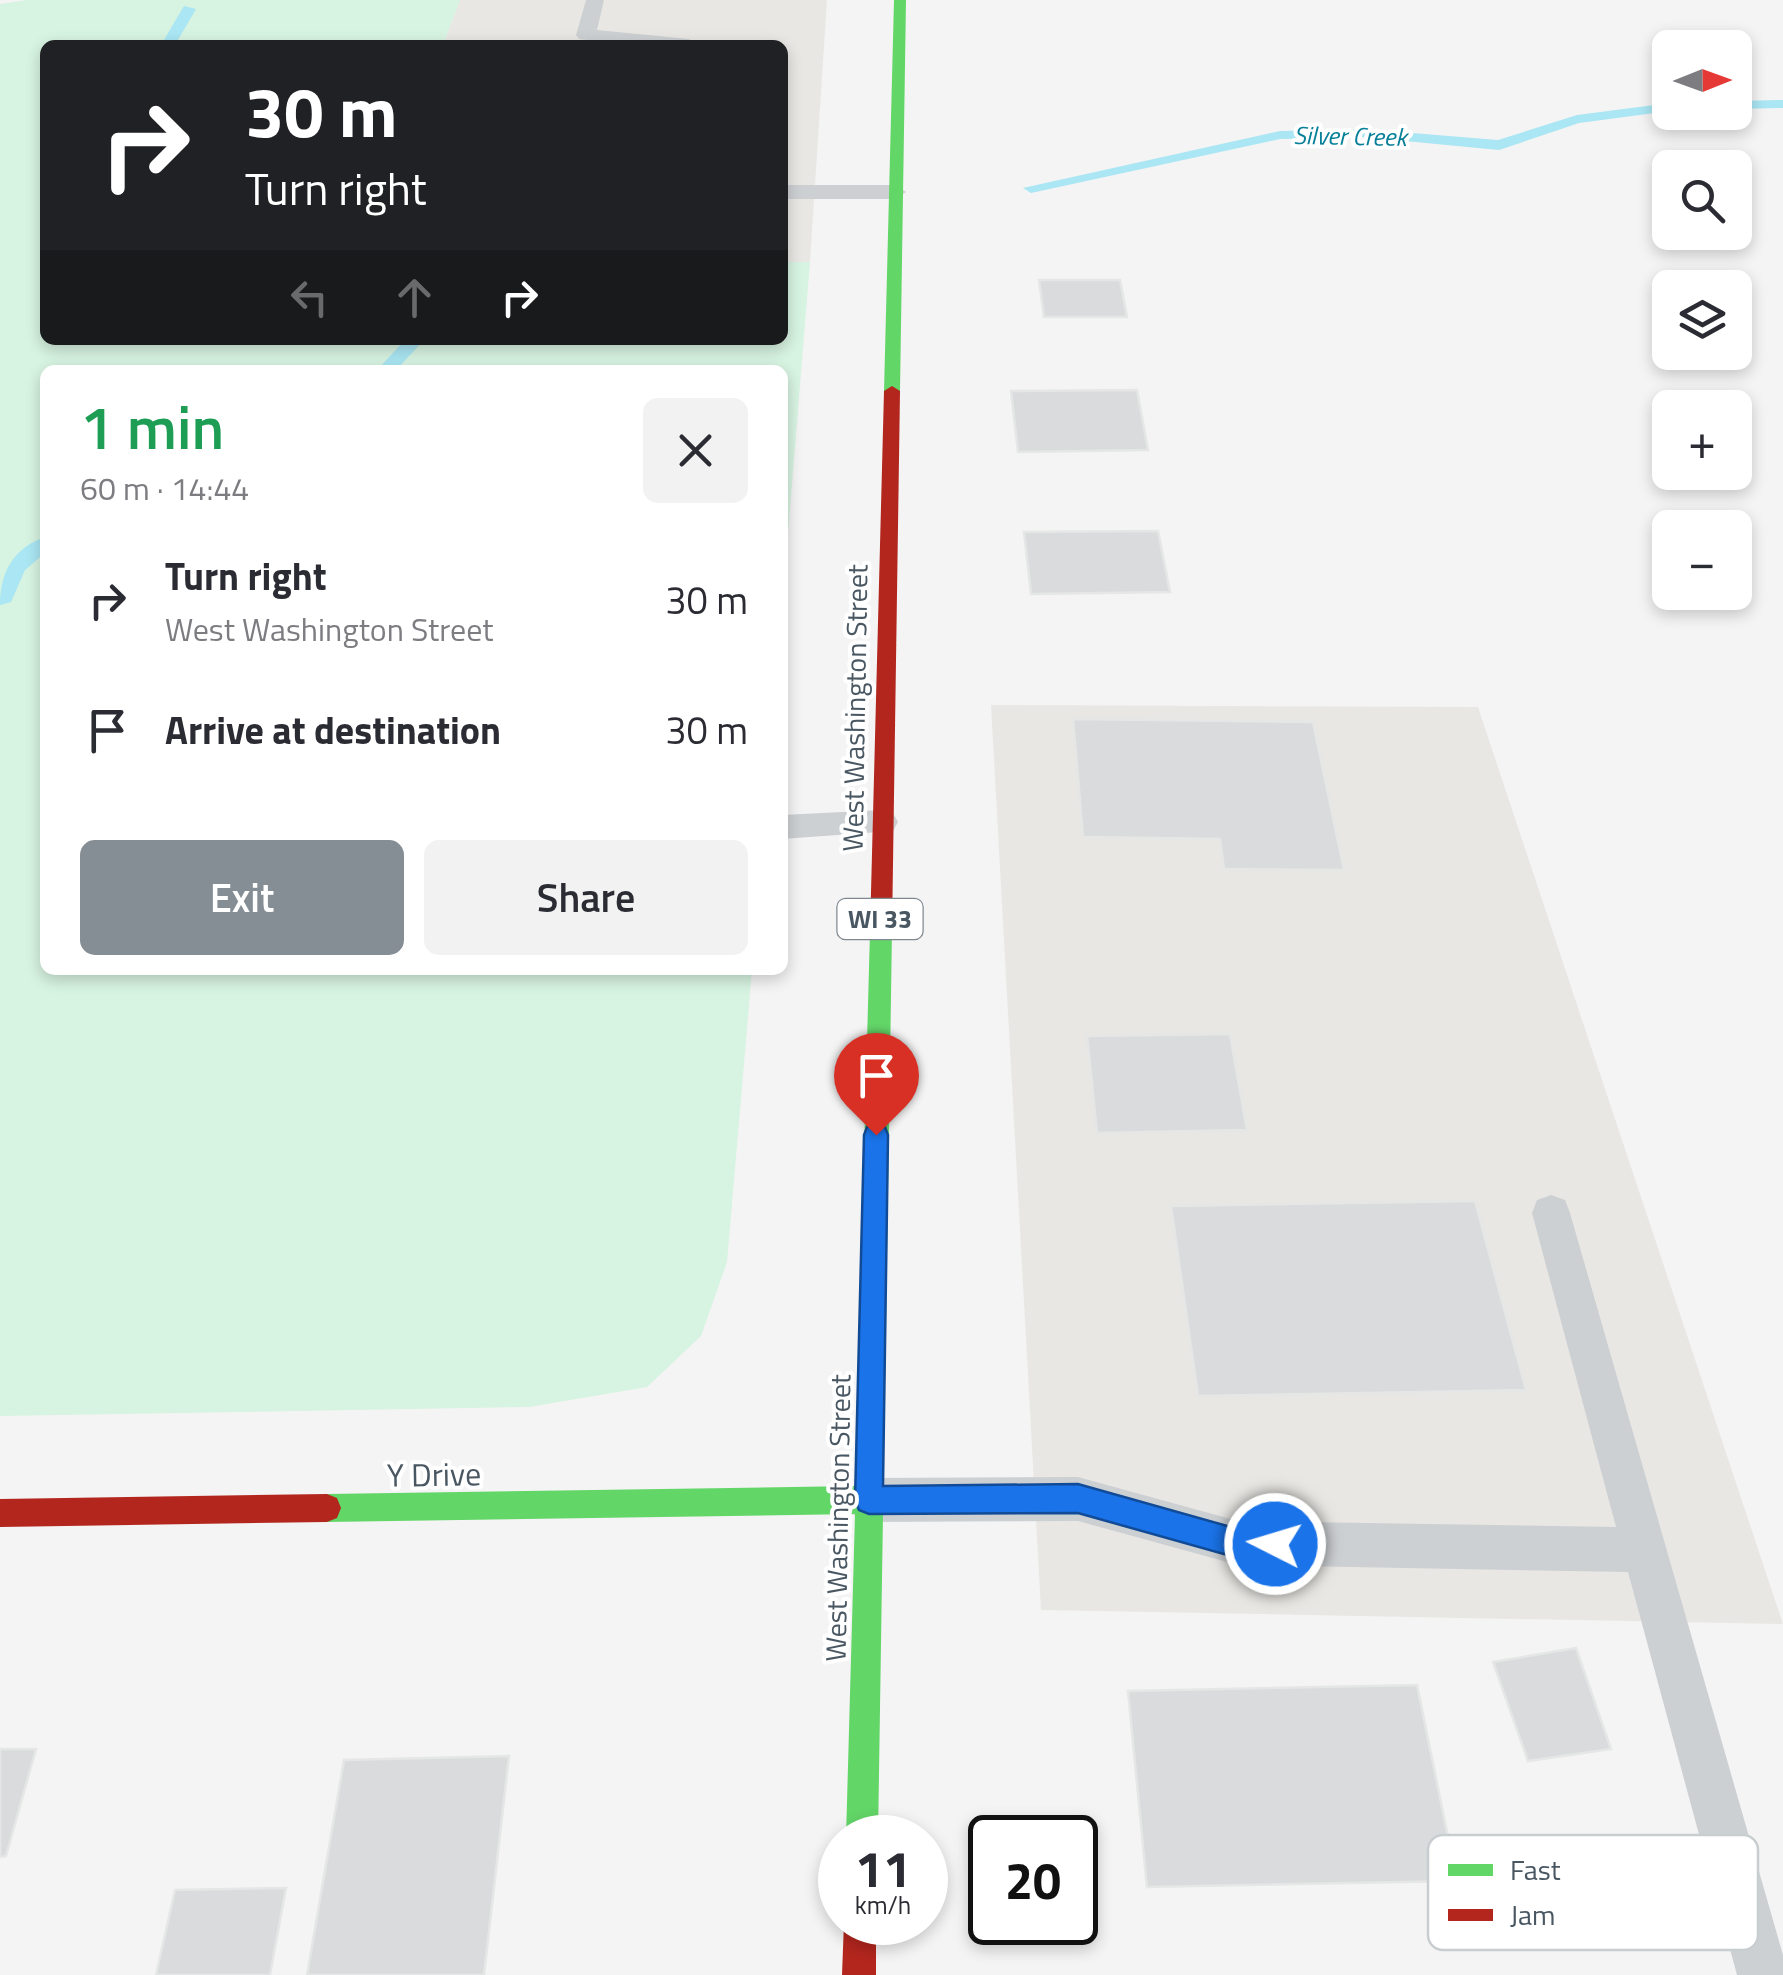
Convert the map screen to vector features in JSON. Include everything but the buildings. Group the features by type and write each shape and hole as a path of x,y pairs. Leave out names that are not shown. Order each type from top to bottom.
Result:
{"main road":[{"name":"West Washington Street","path":"862,1815 900,0"},
{"name":"Y Drive","path":"0,1513 869,1500"},
{"path":"859,1975 860,1945"}],"lane":[{"path":"595,0 586,35 638,40"},
{"path":"788,192 895,192"},
{"path":"788,826 882,822"},
{"path":"1550,1213 1725,1835"},
{"path":"869,1500 1078,1498 1238,1543 1647,1550"},
{"path":"1756,1950 1763,1975"}],"shaded area":[{"path":"460,0 827,0 810,262 788,262 788,40 445,40"},
{"path":"991,705 1478,707 1783,1624 1041,1610"}],"green space":[{"path":"27,0 460,0 445,40 40,40 40,345 788,345 788,262 810,262 788,534 788,365 40,365 40,975 752,975 727,1262 701,1336 647,1387 529,1407 0,1416 0,4"}],"waterway":[{"name":"Silver Creek","path":"171,40 189,9"},
{"name":"Silver Creek","path":"1752,105 1783,104"},
{"name":"Silver Creek","path":"1031,188 1280,135 1363,133 1499,145 1577,119 1652,109"},
{"path":"391,365 410,345"},
{"path":"0,598 4,597 16,567 40,547"}],"traffic: fast":[{"path":"892,391 900,0"},
{"path":"862,1815 881,931"},
{"path":"327,1508 869,1500"}],"traffic: jam":[{"path":"881,931 892,391"},
{"path":"0,1513 327,1508"},
{"path":"859,1975 860,1945"}],"route":[{"path":"876,1135 869,1500 1078,1498 1238,1543 1275,1544"}]}
